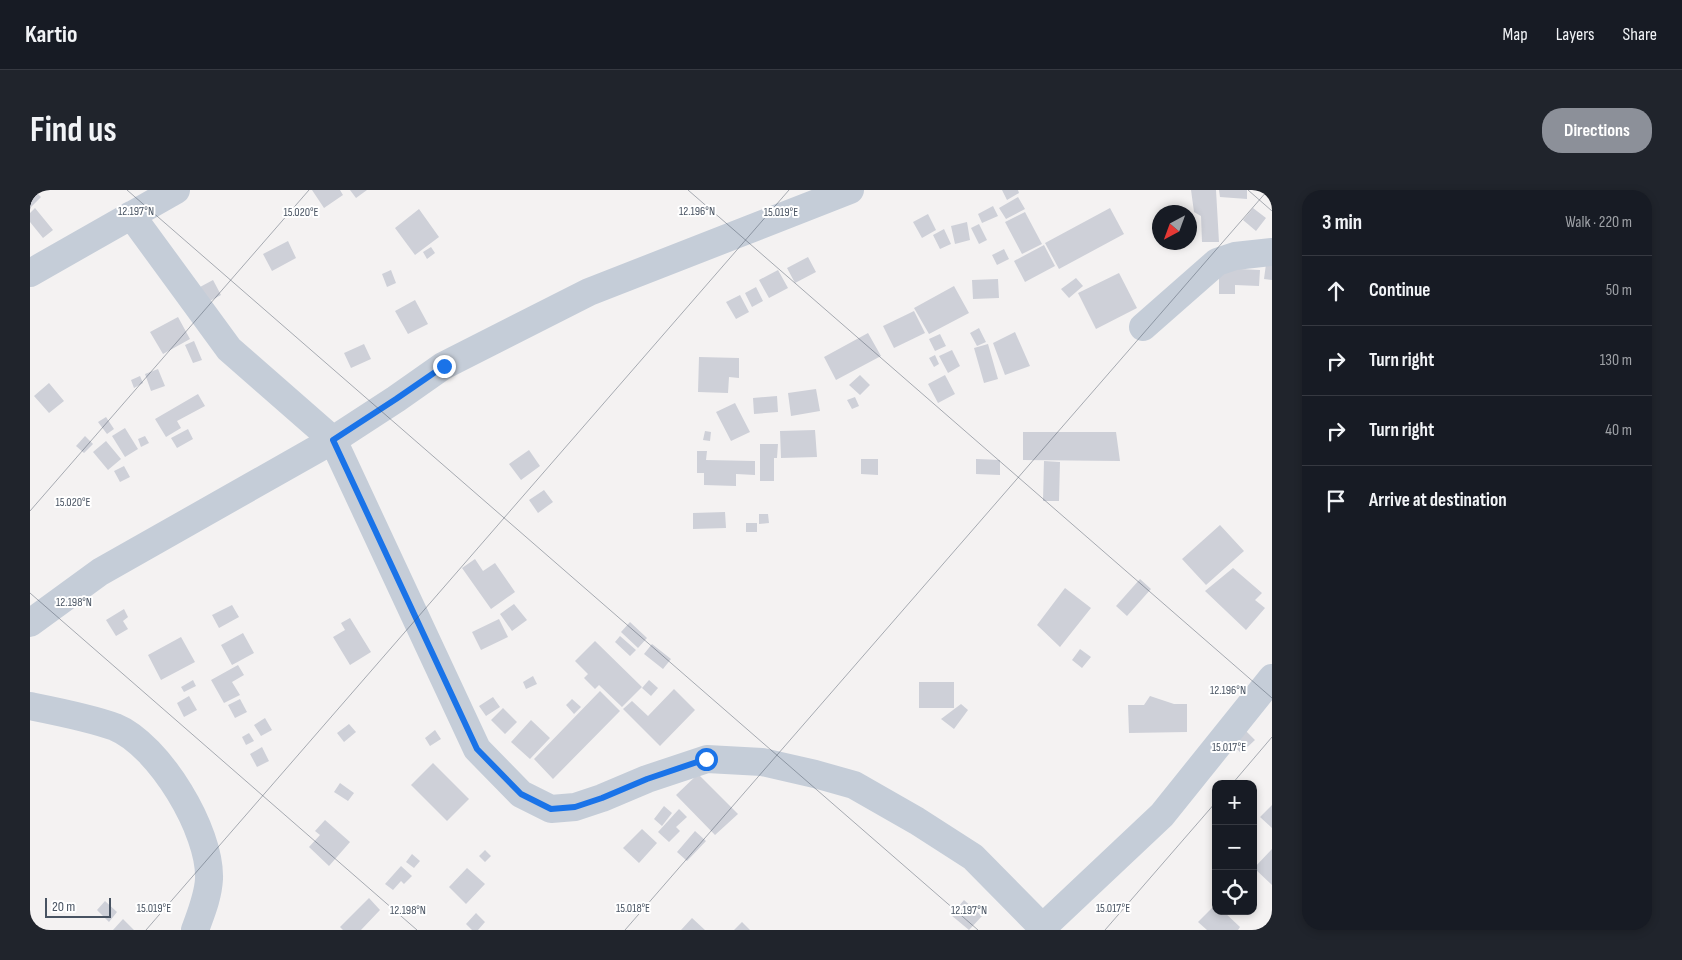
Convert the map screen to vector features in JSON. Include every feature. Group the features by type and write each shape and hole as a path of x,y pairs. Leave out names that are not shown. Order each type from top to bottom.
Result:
{"street":[{"path":"30,273 176,190"},
{"path":"30,623 100,572 333,440 444,366 589,292 850,190"},
{"path":"131,215 229,348 333,440 477,749 521,794 551,809 575,807 647,779 706,759 762,762 816,774 854,785 917,821 973,857 1042,929 1162,816 1272,678"},
{"path":"1143,327 1217,262 1235,256 1272,252"},
{"path":"30,706 116,728 142,744 162,768 194,817 204,845 209,878 204,905 195,930"}],"building":[{"path":"30,190 34,190 41,197 30,208"},
{"path":"312,190 340,190 343,195 324,208"},
{"path":"350,190 367,190 356,198"},
{"path":"1002,190 1018,190 1019,193 1007,200"},
{"path":"1191,190 1216,190 1219,242 1202,242 1201,216 1197,214 1197,205 1193,205"},
{"path":"1219,190 1247,190 1247,199 1220,197"},
{"path":"1018,197 1025,209 1006,219 999,208"},
{"path":"993,206 998,216 982,223 978,214"},
{"path":"35,208 53,230 43,238 30,222 30,213"},
{"path":"1110,208 1124,234 1059,269 1045,243"},
{"path":"1253,208 1266,218 1256,231 1243,220"},
{"path":"419,209 439,237 415,255 395,228"},
{"path":"1025,212 1042,244 1022,254 1005,222"},
{"path":"928,214 936,230 922,238 913,222"},
{"path":"967,222 970,240 955,244 951,226"},
{"path":"979,224 987,240 979,244 971,228"},
{"path":"944,229 951,244 940,249 933,235"},
{"path":"288,241 296,258 272,271 263,254"},
{"path":"1044,245 1055,266 1025,282 1014,261"},
{"path":"431,247 435,253 427,259 423,252"},
{"path":"1004,249 1009,259 997,265 992,255"},
{"path":"808,257 816,272 795,283 787,268"},
{"path":"1266,264 1272,265 1272,280 1264,279"},
{"path":"1219,268 1260,270 1259,286 1235,285 1235,294 1219,294"},
{"path":"391,270 396,283 387,287 382,274"},
{"path":"778,270 788,288 769,298 759,280"},
{"path":"1119,273 1137,308 1096,329 1078,293"},
{"path":"1076,278 1083,286 1069,298 1061,289"},
{"path":"998,279 999,298 973,299 972,280"},
{"path":"213,280 221,295 208,302 200,287"},
{"path":"954,286 969,313 929,334 914,308"},
{"path":"756,287 763,301 752,307 745,293"},
{"path":"740,295 749,312 736,319 726,302"},
{"path":"415,300 428,324 408,334 395,311"},
{"path":"914,311 925,333 894,348 883,326"},
{"path":"178,317 190,339 163,354 150,332"},
{"path":"979,328 986,342 977,346 970,333"},
{"path":"1015,332 1030,366 1005,375 993,343"},
{"path":"868,333 881,356 836,380 824,357"},
{"path":"940,334 946,346 935,351 929,339"},
{"path":"194,341 202,360 193,363 185,345"},
{"path":"364,344 371,359 351,368 344,353"},
{"path":"988,344 998,379 984,383 974,348"},
{"path":"952,350 960,366 948,373 939,356"},
{"path":"935,355 939,364 934,367 929,358"},
{"path":"699,357 739,358 739,378 729,377 728,393 698,392"},
{"path":"158,369 165,386 151,391 145,374"},
{"path":"860,375 870,385 860,395 849,385"},
{"path":"945,375 955,394 938,403 928,384"},
{"path":"140,376 143,383 134,388 131,380"},
{"path":"49,383 64,401 49,413 34,396"},
{"path":"816,389 820,411 791,416 788,393"},
{"path":"198,394 205,406 177,421 181,428 166,437 155,419"},
{"path":"777,396 778,412 754,414 753,398"},
{"path":"855,397 859,406 852,409 847,400"},
{"path":"735,403 750,432 731,441 716,412"},
{"path":"106,417 114,429 107,434 98,422"},
{"path":"125,428 138,449 125,457 112,436"},
{"path":"188,429 193,439 177,448 171,438"},
{"path":"815,430 817,457 781,458 780,431"},
{"path":"705,431 711,432 710,441 703,440"},
{"path":"1023,432 1116,432 1120,461 1023,460"},
{"path":"85,436 93,444 84,453 76,446"},
{"path":"145,436 149,443 141,447 138,439"},
{"path":"106,441 121,459 108,470 93,452"},
{"path":"760,444 778,444 777,458 774,458 774,481 760,481"},
{"path":"529,450 540,466 521,480 509,464"},
{"path":"697,451 707,451 706,460 755,461 755,475 736,474 736,486 704,485 704,473 697,473"},
{"path":"861,459 878,459 878,475 861,474"},
{"path":"976,459 1000,460 1000,475 976,474"},
{"path":"1044,461 1060,462 1059,501 1043,501"},
{"path":"124,466 130,477 120,482 114,471"},
{"path":"544,490 553,502 538,513 529,500"},
{"path":"725,512 726,528 693,529 693,513"},
{"path":"759,514 768,514 769,523 759,524"},
{"path":"746,523 757,523 757,532 746,532"},
{"path":"1220,525 1244,551 1206,585 1182,559"},
{"path":"475,559 483,571 495,563 515,592 491,609 462,568"},
{"path":"1233,568 1262,593 1255,600 1265,608 1246,630 1205,591"},
{"path":"1140,579 1151,589 1127,616 1116,606"},
{"path":"1065,588 1091,608 1060,647 1037,625"},
{"path":"514,604 527,620 512,631 500,614"},
{"path":"232,605 239,617 219,628 212,615"},
{"path":"124,609 128,617 123,621 128,629 116,636 106,620"},
{"path":"350,618 371,652 350,665 333,637 345,630 341,623"},
{"path":"499,619 508,637 481,650 472,632"},
{"path":"630,622 647,638 638,648 621,632"},
{"path":"243,633 254,653 232,665 221,645"},
{"path":"620,636 636,650 630,656 615,642"},
{"path":"181,637 195,662 161,680 148,655"},
{"path":"595,641 642,687 622,707 599,685 595,689 584,678 588,674 575,661"},
{"path":"652,644 671,659 663,669 644,654"},
{"path":"1080,649 1091,657 1082,668 1072,660"},
{"path":"238,665 244,675 232,682 240,695 224,703 211,680"},
{"path":"533,676 537,684 526,689 523,682"},
{"path":"193,680 196,686 184,692 181,687"},
{"path":"649,680 658,688 651,696 642,688"},
{"path":"919,682 954,682 954,708 919,708"},
{"path":"674,689 695,710 660,746 623,709 632,701 648,716"},
{"path":"600,691 620,711 553,779 534,759"},
{"path":"189,696 197,710 184,717 177,703"},
{"path":"1150,696 1174,704 1187,704 1187,732 1129,733 1128,705 1144,705"},
{"path":"493,697 500,707 486,716 479,706"},
{"path":"240,699 247,712 235,718 228,705"},
{"path":"572,699 581,707 574,714 566,705"},
{"path":"961,704 968,710 954,729 941,719"},
{"path":"503,708 517,722 505,734 491,720"},
{"path":"265,718 272,730 261,736 254,725"},
{"path":"531,720 550,738 530,759 511,742"},
{"path":"349,724 356,732 344,742 337,733"},
{"path":"1243,728 1255,740 1241,753 1229,741"},
{"path":"435,730 441,739 430,746 425,738"},
{"path":"249,733 254,741 246,745 242,737"},
{"path":"262,747 269,761 257,767 250,754"},
{"path":"433,763 469,799 447,821 411,785"},
{"path":"698,774 738,814 715,835 676,795"},
{"path":"340,783 354,793 348,801 334,792"},
{"path":"1272,805 1272,828 1260,817"},
{"path":"664,806 672,813 662,826 654,819"},
{"path":"679,809 687,817 676,827 680,831 669,842 658,832"},
{"path":"325,820 350,842 329,866 309,847 320,835 315,831"},
{"path":"642,829 657,843 639,863 623,848"},
{"path":"695,831 706,841 687,861 677,852"},
{"path":"1272,849 1272,885 1257,871 1257,865"},
{"path":"485,850 491,856 485,862 479,856"},
{"path":"412,854 420,861 414,868 406,862"},
{"path":"401,866 412,876 404,884 401,881 393,890 385,884"},
{"path":"467,868 485,884 466,904 449,887"},
{"path":"369,898 380,910 361,930 343,930 340,927"},
{"path":"964,900 982,916 969,930 951,915"},
{"path":"105,901 117,912 109,922 97,910"},
{"path":"1212,908 1212,915 1227,915 1240,927 1238,930 1207,930 1198,922"},
{"path":"476,913 485,922 478,930 472,930 466,924"},
{"path":"692,918 705,930 681,930"},
{"path":"123,919 134,930 113,930"},
{"path":"742,922 750,930 734,930"}],"route":[{"path":"444,366 333,440 477,749 521,794 551,809 575,807 647,779 706,759"}]}
